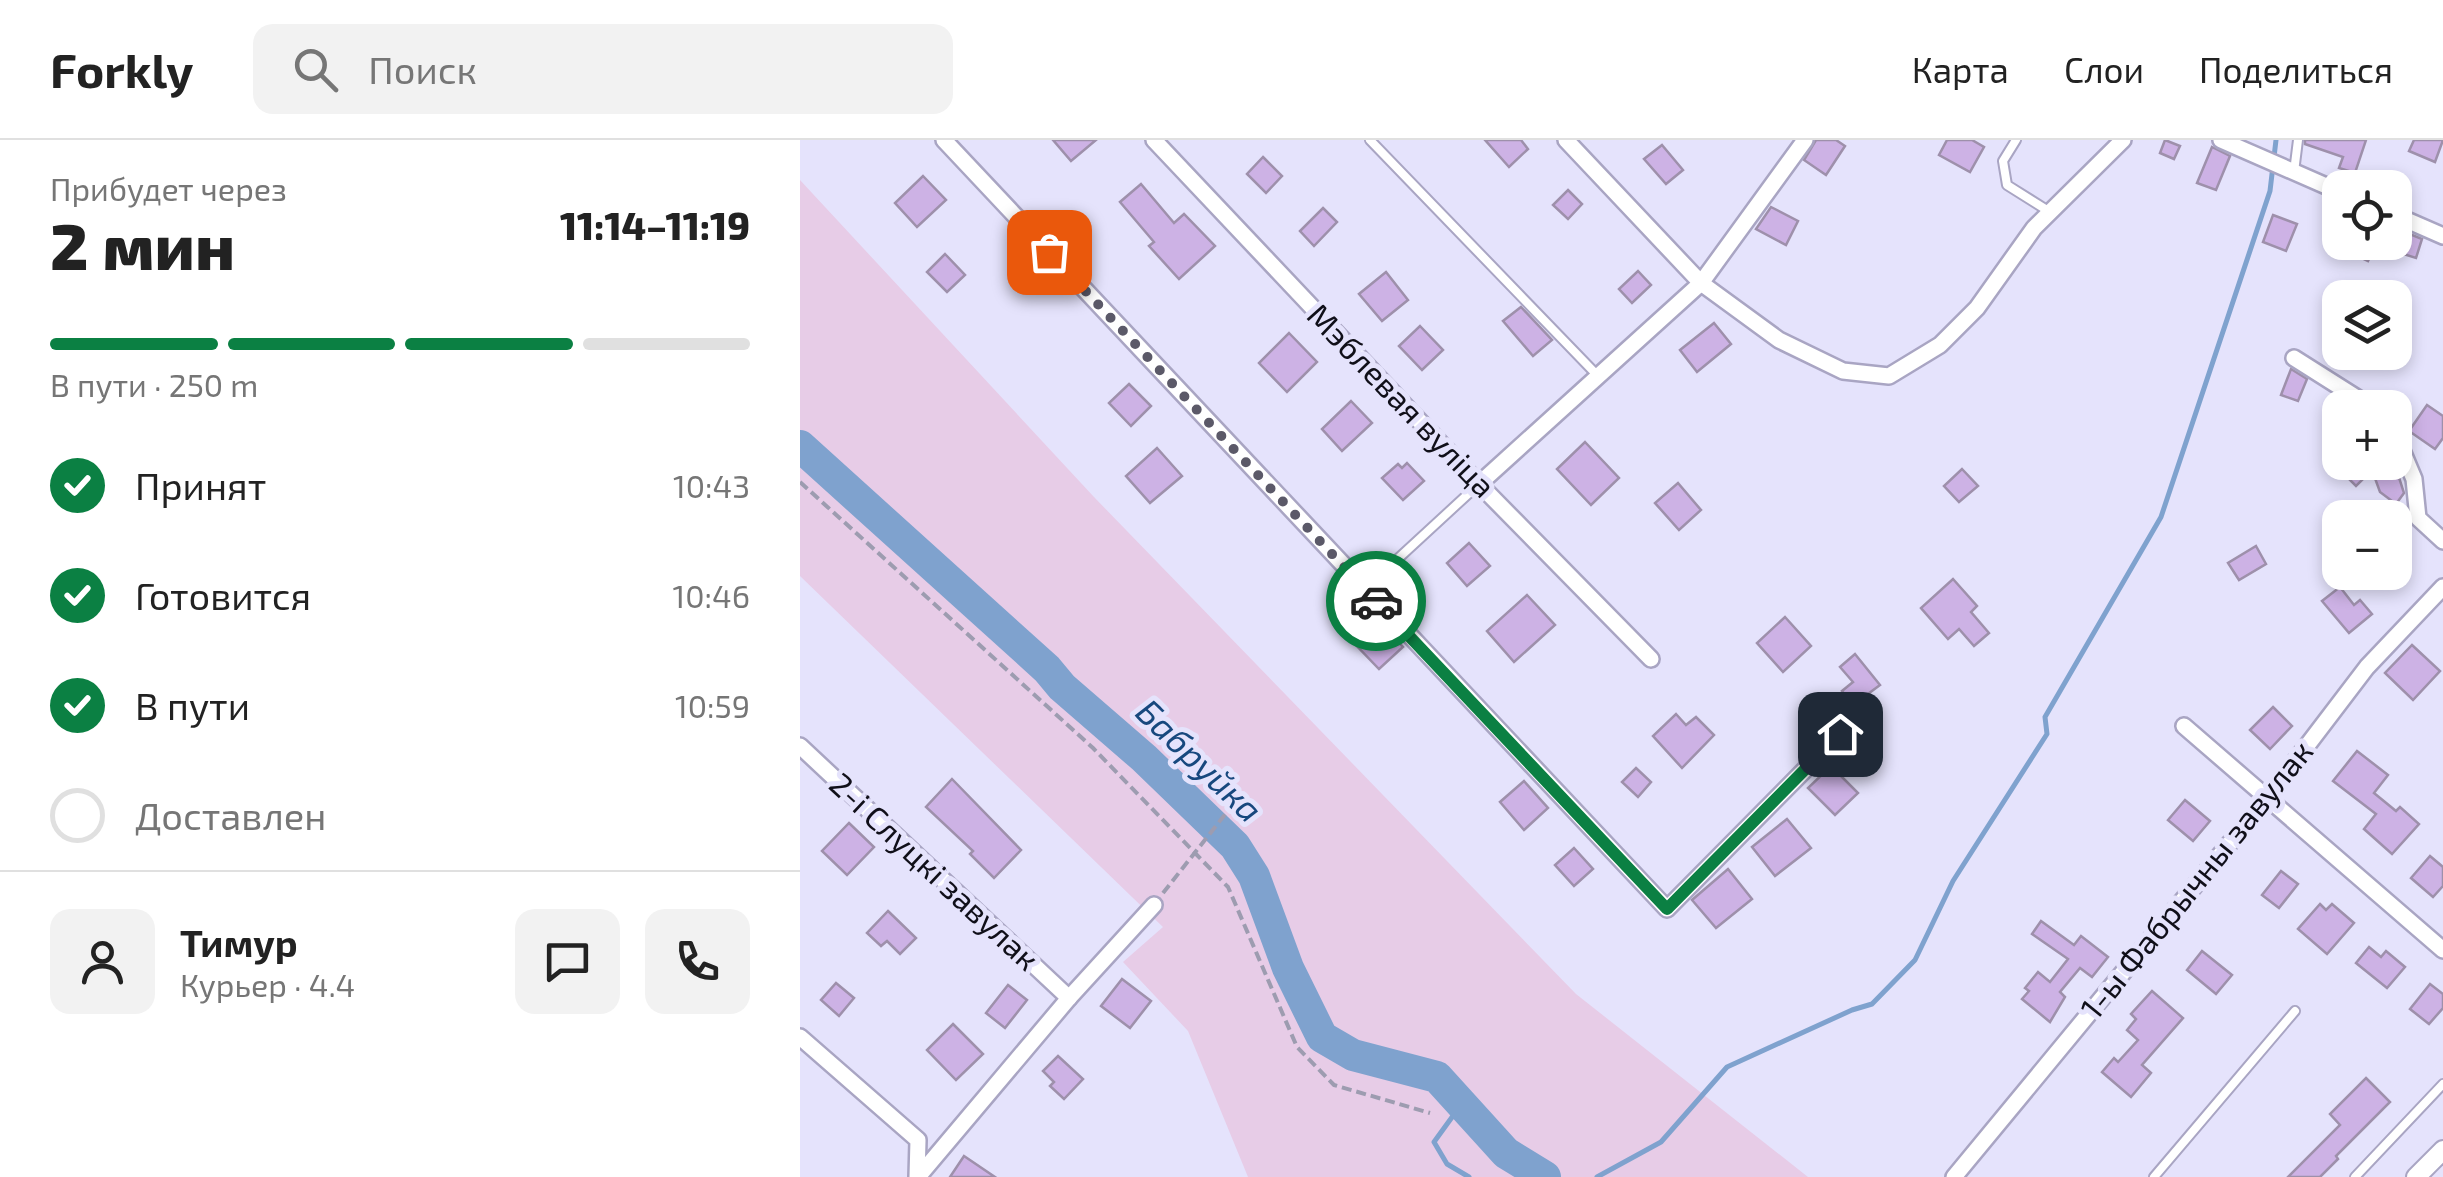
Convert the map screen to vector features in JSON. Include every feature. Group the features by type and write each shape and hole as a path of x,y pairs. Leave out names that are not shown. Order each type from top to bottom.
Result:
{"street":[{"path":"944,140 1667,909 1865,709"},
{"name":"Мэблевая вуліца","path":"1154,140 1479,484 1651,659"},
{"path":"1566,140 1701,283 1779,340 1843,371 1889,376 1940,346 1965,320 2034,228 2123,140"},
{"path":"1479,484 1701,283 1805,140"},
{"path":"2221,140 2322,184"},
{"path":"2412,222 2443,236"},
{"path":"2294,358 2345,390"},
{"path":"2412,474 2418,518 2443,541"},
{"name":"1-ы Фабрычны завулак","path":"1954,1177 2268,797 2367,667 2443,587"},
{"path":"2184,726 2443,950"},
{"name":"2-і Слуцкі завулак","path":"800,746 1068,998"},
{"path":"917,1177 1068,998 1154,904"},
{"path":"800,1037 918,1140 917,1177"},
{"path":"2416,1177 2443,1150"}],"lane":[{"path":"1370,140 1598,376"},
{"path":"2016,140 2004,161 2007,185 2050,212"},
{"path":"2289,170 2298,140"},
{"path":"1365,589 1479,484"},
{"path":"2154,1177 2296,1011"},
{"path":"2355,1177 2443,1084"}],"path":[{"path":"800,482 1094,748 1228,887 1296,1047 1334,1084 1430,1113"},
{"path":"1154,904 1227,812"}],"shaded area":[{"path":"800,180 1094,497 1576,994 1808,1177 1248,1177 1188,1031 1123,962 1163,927 800,576"}],"building":[{"path":"1053,140 1096,140 1071,161"},
{"path":"1485,140 1521,140 1528,149 1509,167"},
{"path":"1816,140 1836,140 1845,146 1826,175 1804,160"},
{"path":"1947,140 1972,140 1984,147 1970,172 1939,155"},
{"path":"2165,140 2180,146 2174,159 2160,153"},
{"path":"2305,140 2366,140 2356,170 2339,168 2343,157 2305,144"},
{"path":"2414,140 2443,140 2435,162 2409,151"},
{"path":"1662,145 1683,170 1666,184 1644,159"},
{"path":"2212,147 2230,156 2216,190 2197,183"},
{"path":"1263,157 1282,176 1266,193 1247,174"},
{"path":"923,176 946,200 917,227 895,203"},
{"path":"1141,184 1174,223 1184,214 1215,246 1179,279 1149,246 1154,242 1120,202"},
{"path":"1568,190 1582,204 1568,219 1553,205"},
{"path":"1771,207 1798,221 1786,245 1756,229"},
{"path":"1323,208 1337,222 1314,246 1300,231"},
{"path":"2273,215 2297,224 2286,251 2263,242"},
{"path":"2412,235 2422,239 2416,258 2412,257"},
{"path":"945,254 965,275 947,292 927,272"},
{"path":"1638,271 1651,285 1632,303 1619,289"},
{"path":"1386,272 1408,300 1382,321 1359,294"},
{"path":"1521,307 1552,340 1533,356 1503,321"},
{"path":"1714,323 1731,344 1697,372 1680,350"},
{"path":"1420,326 1443,350 1422,370 1399,346"},
{"path":"1289,333 1317,362 1287,392 1259,363"},
{"path":"2291,369 2307,379 2298,401 2281,395"},
{"path":"1129,384 1151,406 1131,426 1109,403"},
{"path":"1351,401 1372,423 1342,451 1322,429"},
{"path":"2427,405 2443,416 2443,438 2435,449 2412,433 2412,427"},
{"path":"1585,442 1619,478 1591,505 1557,469"},
{"path":"1157,448 1182,476 1150,503 1126,476"},
{"path":"1407,463 1424,481 1403,500 1382,478 1398,464 1402,468"},
{"path":"1962,469 1978,486 1959,502 1944,486"},
{"path":"2376,480 2400,480 2404,493 2399,500 2391,500 2380,492"},
{"path":"1678,483 1701,510 1679,530 1655,503"},
{"path":"1469,543 1490,566 1467,586 1447,563"},
{"path":"2256,546 2266,564 2239,580 2228,563"},
{"path":"1953,579 1977,606 1971,612 1989,633 1974,646 1959,629 1948,639 1921,608"},
{"path":"2342,590 2354,605 2360,600 2372,614 2349,633 2322,601"},
{"path":"1527,595 1555,625 1514,662 1487,631"},
{"path":"1785,617 1811,646 1783,672 1757,643"},
{"path":"1377,619 1403,647 1379,669 1353,642"},
{"path":"2412,645 2440,671 2413,700 2385,673"},
{"path":"1855,654 1880,685 1853,705 1842,691 1853,682 1840,667"},
{"path":"2273,707 2292,726 2270,749 2250,730"},
{"path":"1676,714 1686,725 1696,717 1714,735 1682,768 1653,736"},
{"path":"2357,751 2388,775 2374,793 2396,811 2400,807 2419,824 2392,854 2364,829 2376,814 2333,781"},
{"path":"1831,766 1858,793 1835,815 1808,788"},
{"path":"1636,768 1651,782 1638,797 1622,782"},
{"path":"952,779 1021,850 994,878 970,854 973,851 926,807"},
{"path":"1524,781 1548,808 1524,830 1500,802"},
{"path":"2185,800 2210,821 2193,841 2168,820"},
{"path":"1787,819 1811,848 1775,876 1752,847"},
{"path":"849,823 874,847 847,875 822,851"},
{"path":"1574,848 1593,869 1574,886 1555,865"},
{"path":"2430,856 2443,867 2443,886 2433,897 2411,878"},
{"path":"1728,869 1752,899 1716,928 1692,900"},
{"path":"2281,871 2298,884 2279,908 2262,895"},
{"path":"2320,904 2326,910 2332,904 2354,923 2327,954 2298,929"},
{"path":"888,911 916,938 900,954 887,941 881,946 867,933"},
{"path":"2041,921 2074,945 2081,936 2108,957 2092,977 2080,968 2060,992 2065,997 2050,1022 2022,999 2029,991 2025,988 2038,972 2050,982 2068,959 2032,934"},
{"path":"2369,947 2381,957 2386,951 2405,967 2387,988 2356,963"},
{"path":"2202,951 2232,975 2216,994 2187,970"},
{"path":"1122,979 1151,1001 1130,1028 1101,1006"},
{"path":"836,983 854,998 839,1016 821,1000"},
{"path":"2430,984 2443,994 2443,1008 2429,1024 2410,1009"},
{"path":"1008,985 1027,1000 1005,1028 986,1013"},
{"path":"2152,991 2183,1018 2142,1065 2151,1073 2131,1097 2102,1072 2114,1058 2118,1062 2138,1040 2127,1030 2136,1019 2131,1014"},
{"path":"953,1024 983,1054 956,1080 927,1050"},
{"path":"1058,1056 1083,1079 1064,1099 1050,1086 1054,1082 1043,1071"},
{"path":"2366,1078 2390,1102 2320,1177 2288,1177 2340,1125 2330,1114"},
{"path":"964,1156 995,1177 950,1177"}],"waterway":[{"path":"1597,1177 1661,1142 1727,1067 1872,1004 1915,960 1953,881 2047,734 2045,717 2161,517 2270,191 2276,140"},
{"name":"Бабруйка","path":"800,446 1144,758 1235,846 1254,876 1288,968 1322,1037 1353,1055 1437,1077 1506,1153 1545,1177"},
{"path":"1463,1102 1434,1142 1447,1164 1469,1177"}],"way so far":[{"path":"1049,252 1376,601"}],"route":[{"path":"1376,601 1667,909 1840,734"}]}
